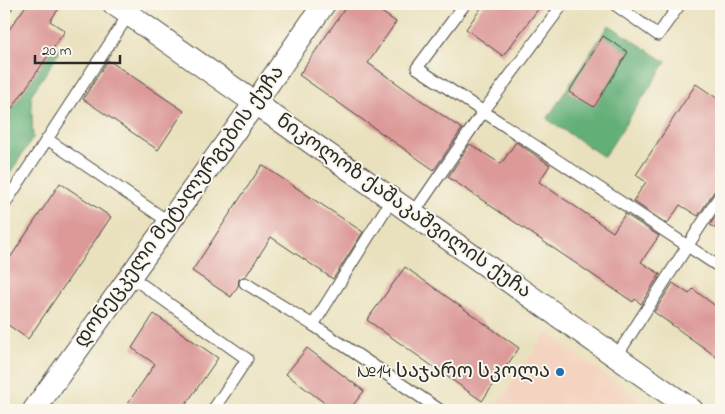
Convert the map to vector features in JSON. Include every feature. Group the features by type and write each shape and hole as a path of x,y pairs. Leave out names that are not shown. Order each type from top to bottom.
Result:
{"street":[{"name":"დონეცკელი მეტალურგების ქუჩა","path":"34,410 324,4"},
{"name":"ნიკოლოზ ქაშაკაშვილის ქუჩა","path":"121,9 692,410"}],"lane":[{"path":"4,9 8,4"},
{"path":"465,4 417,68 721,268"},
{"path":"413,214 483,112 563,4"},
{"path":"614,4 658,34 680,4"},
{"path":"4,205 47,140 121,9"},
{"path":"47,140 169,222"},
{"path":"616,357 721,194"},
{"path":"314,325 392,199"},
{"path":"130,276 247,359 213,410"},
{"path":"245,283 314,325 440,410"}],"shaded area":[{"name":"№14 საჯარო სკოლა","path":"547,333 655,410 493,410"}],"green space":[{"path":"19,22 61,50 31,95 33,138 4,182 4,46"},
{"path":"609,25 666,62 604,157 547,119"}],"building":[{"path":"27,4 62,4 50,21 65,31 4,120 4,37"},
{"path":"348,4 370,4 396,22 368,63 462,129 434,170 299,75"},
{"path":"484,4 542,4 503,56 466,29"},
{"path":"603,36 628,52 594,107 569,92"},
{"path":"108,60 184,111 158,150 83,99"},
{"path":"696,84 721,101 721,187 715,190 698,216 680,205 667,224 633,201 646,182 636,175"},
{"path":"516,142 550,165 539,182 613,232 625,214 659,236 641,262 660,274 641,304 635,299 633,302 448,177 470,144 501,164"},
{"path":"262,165 363,232 333,279 271,237 246,276 239,279 238,286 231,297 192,271"},
{"path":"60,183 111,217 28,339 4,322 4,267"},
{"path":"721,207 721,232 710,225"},
{"path":"405,267 519,348 482,401 367,320"},
{"path":"673,283 689,294 693,289 721,310 721,360 654,312"},
{"path":"154,314 218,358 182,410 123,410 155,364 132,348"},
{"path":"307,348 364,391 349,410 334,410 286,374"}],"place":[{"name":"№14 საჯარო სკოლა","path":"560,372"}]}
